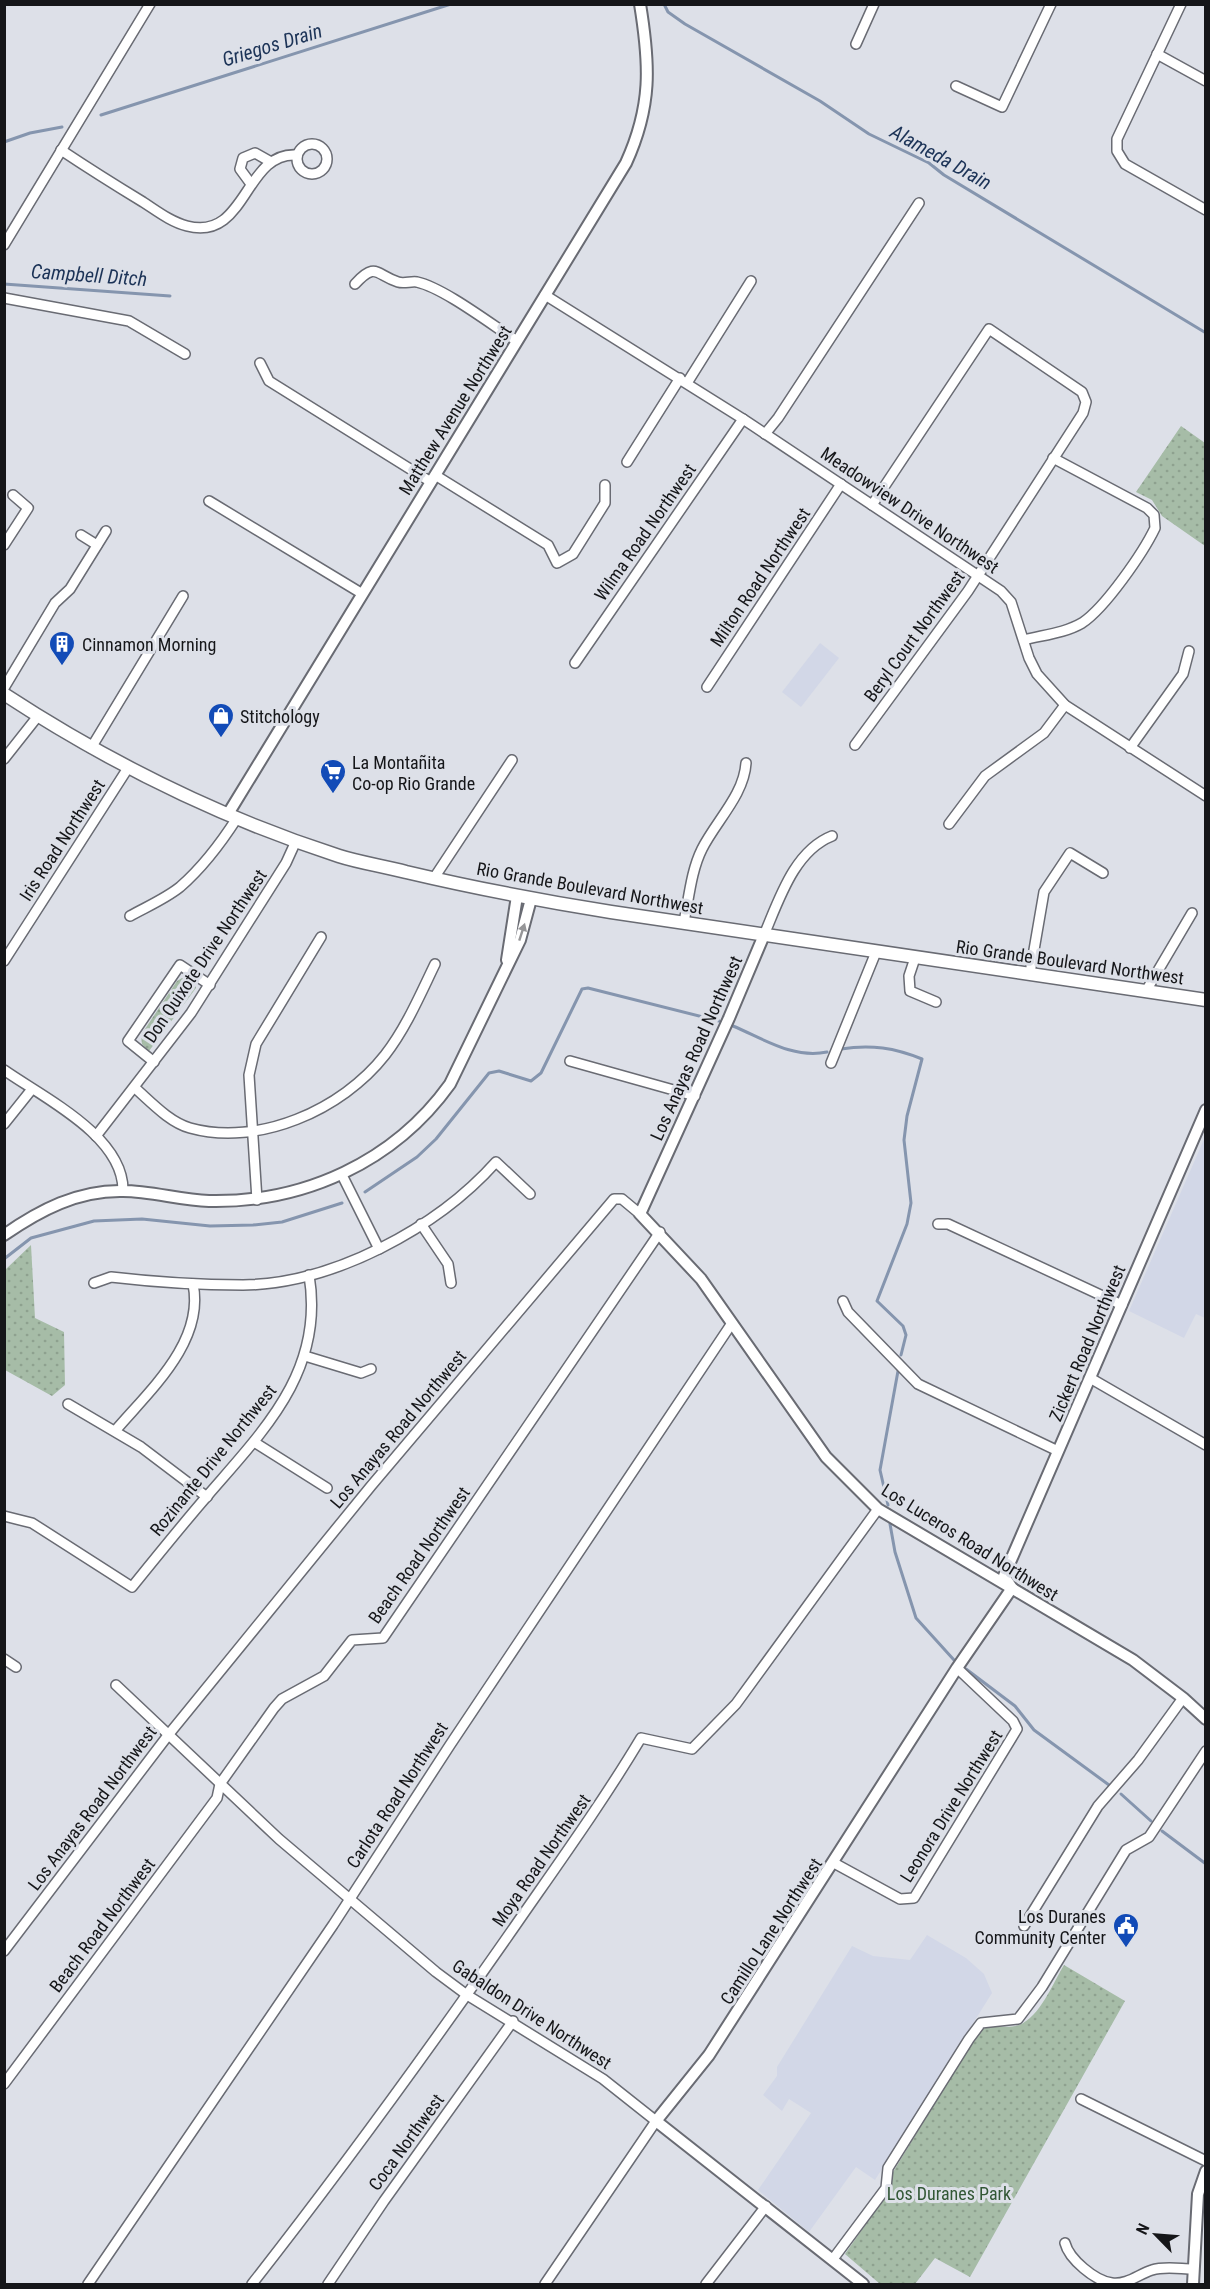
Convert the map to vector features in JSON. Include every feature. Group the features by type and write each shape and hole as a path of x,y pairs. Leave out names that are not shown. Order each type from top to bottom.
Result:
{"main road":[{"name":"Rio Grande Boulevard Northwest","path":"4,694 128,768 233,816 342,857 531,899 1206,1000"}],"street":[{"path":"4,245 150,4"},
{"name":"Matthew Avenue Northwest","path":"130,916 178,889 217,848 361,592 626,163 642,124 648,69 640,4"},
{"path":"856,44 874,4"},
{"path":"956,86 1002,107 1051,4"},
{"path":"1181,4 1117,139 1117,151 1125,164 1206,210"},
{"path":"1157,54 1206,81"},
{"path":"61,150 175,222 189,227 208,227 230,217 251,184 272,162 285,154 297,155"},
{"path":"251,184 240,169 243,158 255,153 272,162"},
{"path":"765,434 778,418 919,203"},
{"path":"355,284 366,273 377,270 399,282 417,282 435,290 517,341"},
{"path":"627,462 751,281"},
{"name":"Meadowview Drive Northwest","path":"545,295 684,380 1001,591 1011,603 1037,674 1065,705 1206,796"},
{"path":"4,298 129,321 185,354"},
{"name":"Beryl Court Northwest","path":"855,745 978,574 1083,413 1086,402 1082,392 989,329 872,505"},
{"path":"260,363 269,381 548,545 557,563 573,554 605,503 605,485"},
{"name":"Wilma Road Northwest","path":"575,663 743,419"},
{"path":"1024,640 1070,629 1093,614 1104,603 1155,528 1154,515 1147,508 1053,458"},
{"name":"Milton Road Northwest","path":"707,687 841,484"},
{"path":"4,545 28,507 13,495"},
{"path":"209,501 361,592"},
{"path":"4,688 55,603 70,589 105,531"},
{"path":"81,535 97,545"},
{"path":"91,748 183,596"},
{"path":"1130,748 1183,674 1188,651"},
{"path":"949,824 985,776 1044,733 1065,705"},
{"path":"4,759 38,716"},
{"path":"434,878 512,760"},
{"path":"684,922 695,866 702,850 745,779 746,763"},
{"name":"Iris Road Northwest","path":"4,961 128,768"},
{"path":"764,934 802,859 811,848 832,837"},
{"name":"Don Quixote Drive Northwest","path":"96,1136 135,1088 210,985 286,863 296,841"},
{"path":"1030,973 1044,891 1059,867 1070,853 1103,873"},
{"path":"507,963 517,896"},
{"path":"4,1234 50,1206 84,1196 123,1190 196,1200 257,1200 306,1188 342,1175 385,1150 441,1096 471,1045 507,963 520,940 531,899"},
{"path":"1146,991 1192,913"},
{"name":"Los Anayas Road Northwest","path":"4,1951 169,1734 371,1486 614,1199 622,1199 640,1214 695,1096 764,934"},
{"path":"257,1200 249,1076 256,1044 321,937"},
{"path":"831,1063 876,952"},
{"path":"915,958 909,976 910,991 936,1002"},
{"path":"135,1088 167,1116 189,1128 219,1132 252,1132 288,1122 350,1091 384,1056 409,1018 435,964"},
{"path":"154,1062 128,1041 180,965 210,985"},
{"path":"570,1061 695,1096"},
{"path":"4,1070 96,1136 117,1164 123,1178 123,1190"},
{"path":"4,1124 32,1089"},
{"name":"Zickert Road Northwest","path":"1012,1588 1004,1576 1206,1110"},
{"path":"94,1283 111,1277 193,1284 242,1285 309,1275 379,1249 421,1224 446,1208 496,1162 530,1194"},
{"path":"342,1175 379,1249"},
{"name":"Los Luceros Road Northwest","path":"640,1214 701,1279 826,1457 878,1509 1133,1660 1183,1698 1206,1719"},
{"path":"421,1224 448,1264 451,1283"},
{"path":"938,1224 948,1224 1122,1305"},
{"name":"Beach Road Northwest","path":"4,2084 217,1798 220,1784 282,1699 324,1676 352,1640 383,1638 660,1233"},
{"name":"Rozinante Drive Northwest","path":"4,1516 32,1523 132,1587 254,1442 290,1392 305,1356 312,1313 309,1275"},
{"path":"115,1431 177,1357 189,1330 195,1305 193,1284"},
{"path":"843,1301 848,1312 918,1384 1058,1451"},
{"name":"Carlota Road Northwest","path":"88,2284 350,1898 732,1323"},
{"path":"305,1356 362,1373 371,1370"},
{"path":"1090,1377 1206,1445"},
{"path":"68,1404 115,1431 207,1497"},
{"path":"254,1442 327,1488"},
{"name":"Moya Road Northwest","path":"252,2284 337,2176 467,1995 616,1781 641,1738 692,1749 716,1726 735,1704 878,1509"},
{"name":"Camillo Lane Northwest","path":"545,2284 656,2121 709,2055 957,1668 1012,1588"},
{"path":"4,1659 16,1666"},
{"name":"Leonora Drive Northwest","path":"834,1863 900,1899 914,1898 1017,1729 1013,1721 957,1668"},
{"name":"Gabaldon Drive Northwest","path":"116,1685 279,1839 467,1995 513,2021 603,2079 863,2284"},
{"path":"1024,1926 1098,1806 1138,1760 1183,1698"},
{"path":"832,2259 886,2188 888,2168 969,2039 981,2023 1018,2019 1042,1987 1126,1850 1149,1837 1206,1751"},
{"name":"Coca Northwest","path":"328,2284 384,2201 513,2021"},
{"path":"1081,2099 1206,2161"},
{"path":"1193,2284 1198,2194 1206,2171"},
{"path":"706,2284 766,2206"},
{"path":"1065,2243 1068,2254 1081,2266 1112,2283 1134,2280 1152,2270 1193,2269"}],"shaded area":[{"path":"820,643 839,658 801,707 782,692"},
{"path":"1205,1137 1205,1318 1196,1314 1184,1338 1129,1311"},
{"path":"927,1935 966,1958 984,1974 992,1993 875,2180 856,2167 809,2232 758,2190 811,2113 789,2099 782,2111 763,2095 777,2076 777,2067 852,1946 873,1956 910,1960"}],"green space":[{"path":"1181,426 1205,443 1205,546 1162,516 1152,500 1136,492"},
{"path":"182,978 193,982 196,988 149,1051 142,1044 141,1035 177,981"},
{"path":"31,1245 35,1318 64,1332 65,1385 52,1396 5,1370 5,1270"},
{"name":"Los Duranes Park","path":"1064,1965 1125,2001 970,2277 935,2258 915,2284 880,2284 845,2254 882,2201 890,2177 978,2032 988,2027 1014,2026 1027,2021 1040,2007"}],"waterway":[{"name":"Griegos Drain","path":"101,115 451,4"},
{"name":"Alameda Drain","path":"664,4 668,12 685,24 820,101 869,134 929,163 944,175 1206,333"},
{"name":"Griegos Drain","path":"4,142 30,133 62,127"},
{"name":"Campbell Ditch","path":"4,284 170,296"},
{"path":"365,1192 417,1157 436,1139 489,1073 499,1071 531,1081 541,1073 582,989 588,988 719,1021"},
{"path":"733,1026 790,1050 802,1053 827,1052"},
{"path":"841,1049 883,1048 922,1059 907,1116 904,1140 911,1203 907,1224 877,1301 903,1326 906,1335 901,1355"},
{"path":"4,1259 31,1238 94,1221 142,1219 210,1226 253,1225 282,1222 342,1203"},
{"path":"888,1505 880,1470 898,1371"},
{"path":"890,1524 895,1552 916,1618 954,1660"},
{"path":"966,1669 1015,1706 1034,1730 1109,1785"},
{"path":"1121,1794 1151,1821"},
{"path":"1162,1831 1206,1864"}],"place":[{"name":"Cinnamon Morning","path":"62,667"},
{"name":"Stitchology","path":"221,739"},
{"name":"La Montañita Co-op Rio Grande","path":"333,795"},
{"name":"Los Duranes Community Center","path":"1126,1949"}]}
